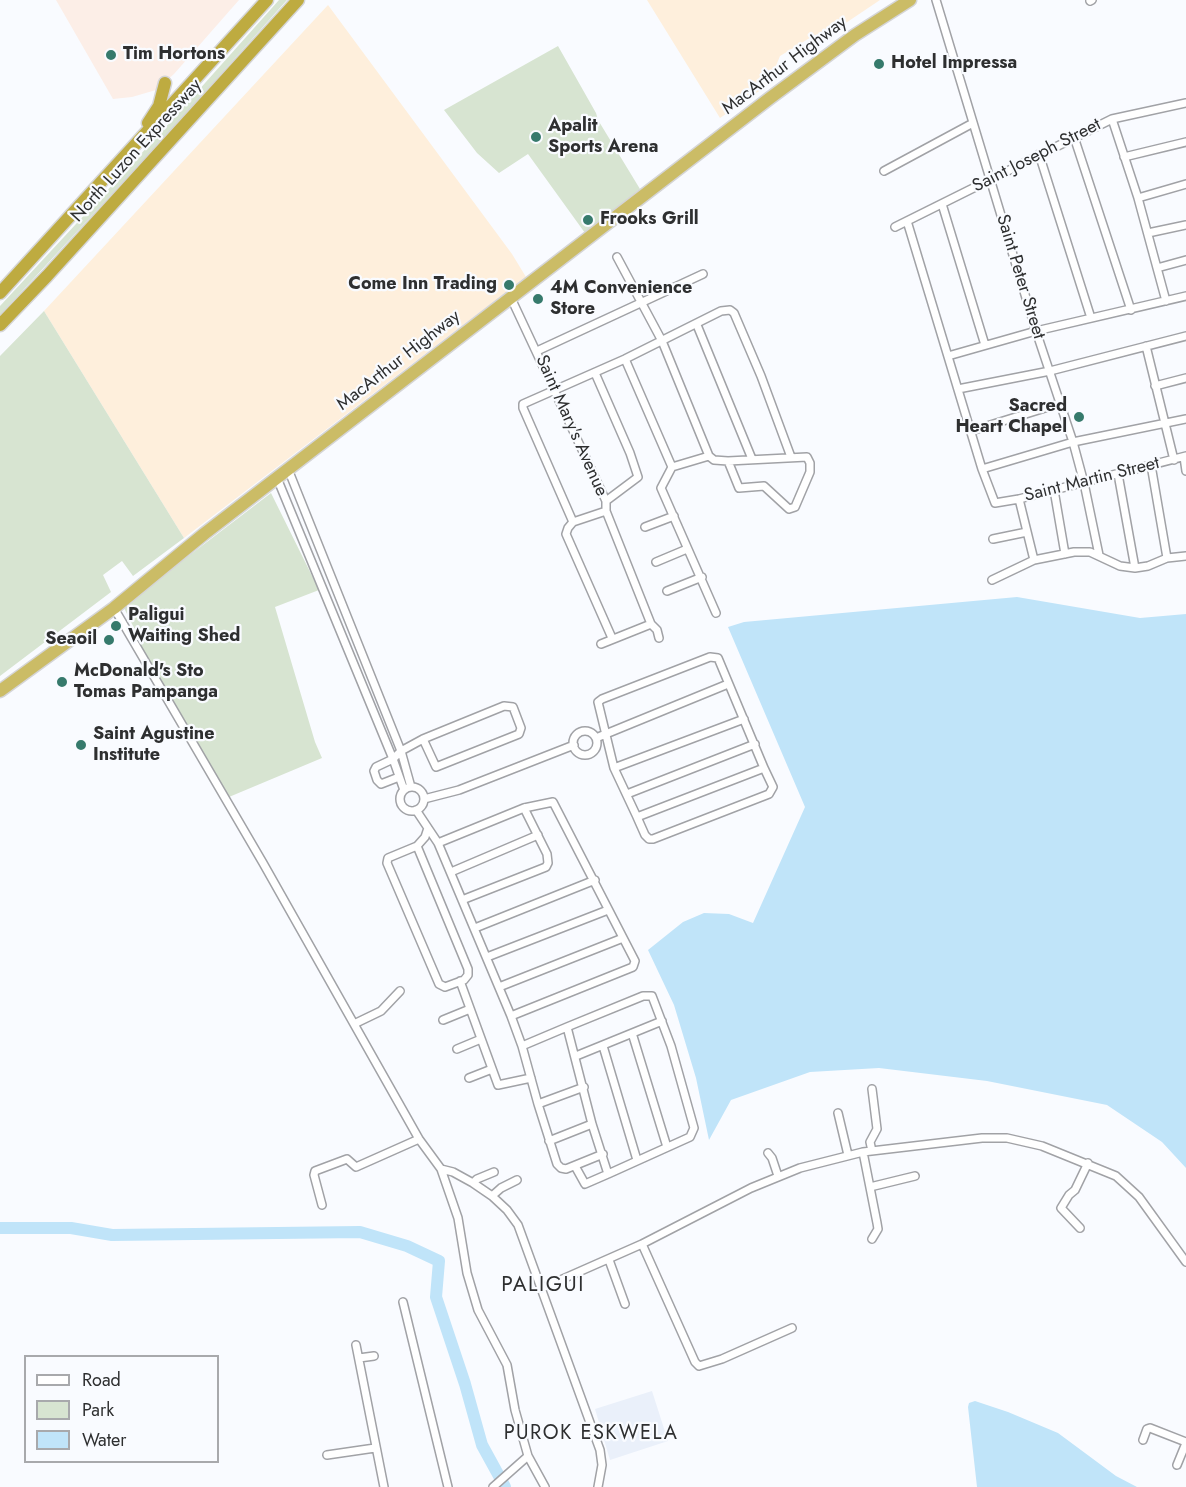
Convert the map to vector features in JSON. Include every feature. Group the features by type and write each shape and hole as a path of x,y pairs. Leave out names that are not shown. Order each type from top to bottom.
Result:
{"highway":[{"name":"North Luzon Expressway","path":"0,293 267,0"},
{"name":"North Luzon Expressway","path":"0,325 298,0"},
{"name":"MacArthur Highway","path":"0,691 114,608 288,469 855,35 910,0"},
{"path":"126,156 159,106 165,83"}],"street":[{"name":"Saint Peter Street","path":"936,0 1036,331 1073,442 1099,555"},
{"name":"Saint Joseph Street","path":"895,227 1112,119 1186,103"},
{"path":"1112,119 1138,198 1166,301"},
{"path":"884,171 973,123"},
{"path":"1074,137 1131,310"},
{"path":"1125,157 1186,142"},
{"path":"1039,154 1091,318"},
{"path":"1138,198 1186,184"},
{"path":"942,204 986,345"},
{"path":"907,221 982,469 1073,442 1186,419"},
{"path":"1148,233 1186,225"},
{"path":"617,257 662,341 709,456 714,460 728,461 807,457 810,463 806,482 795,507 789,509 764,486 738,488 728,461"},
{"path":"1157,268 1186,260"},
{"path":"537,351 703,274"},
{"path":"948,356 1036,331 1186,296"},
{"name":"Saint Mary's Avenue","path":"511,298 606,501 606,511 651,624 657,630 659,638"},
{"path":"573,522 522,406 724,310 734,313 761,375 791,457"},
{"path":"697,324 752,459"},
{"path":"958,389 1050,371 1186,336"},
{"path":"1146,346 1174,460"},
{"path":"625,359 672,466 662,488 716,613"},
{"path":"595,373 638,477 606,501"},
{"path":"1155,386 1186,378"},
{"path":"970,431 1061,403"},
{"path":"672,466 709,456"},
{"path":"1185,457 1186,471"},
{"name":"Saint Martin Street","path":"982,469 994,501 997,503 1185,457"},
{"path":"1151,465 1167,558"},
{"path":"277,478 399,777 408,788 420,790 422,805 416,810 408,810 402,806 400,798 408,788 401,751 288,469"},
{"path":"1118,474 1135,568"},
{"path":"1054,490 1065,554"},
{"path":"286,497 297,491"},
{"path":"1019,499 1034,560"},
{"path":"606,511 573,522 566,534 612,638"},
{"path":"645,527 674,516"},
{"path":"301,534 312,528"},
{"path":"993,540 1026,532"},
{"path":"656,562 687,549"},
{"path":"992,580 1034,560 1083,551 1099,555 1120,566 1135,568 1148,566 1167,558 1186,556"},
{"path":"668,591 702,577"},
{"path":"114,608 264,863 419,1139 441,1169 458,1218 467,1273 474,1298 484,1325 507,1365 515,1410 528,1456 545,1487"},
{"path":"338,623 348,619"},
{"path":"601,644 651,624"},
{"path":"713,656 718,658 744,719 773,787 769,794 649,839 645,835 614,768 598,704 602,699 713,656"},
{"path":"596,738 728,684"},
{"path":"399,777 381,784 376,780 374,771 376,767 393,759 401,751 423,740 508,705 513,706 521,728 519,734 436,767 423,740"},
{"path":"614,768 744,719"},
{"path":"583,731 591,732 596,738 595,749 589,754 581,754 574,745 574,738 583,731"},
{"path":"627,794 755,744"},
{"path":"423,799 459,790 574,745"},
{"path":"637,817 764,768"},
{"path":"438,843 524,808 553,802 595,880 634,962 633,967 511,1016"},
{"path":"462,900 546,867 547,854 524,808"},
{"path":"416,810 438,843 511,1016 557,1164 561,1168 575,1166 603,1154"},
{"path":"417,846 468,969 468,975 460,981 444,987 439,984 387,863 388,858 417,846 425,837 428,828"},
{"path":"450,872 538,835"},
{"path":"475,928 595,880"},
{"path":"487,957 608,910"},
{"path":"499,987 623,938"},
{"path":"460,981 498,1085 531,1078"},
{"path":"354,1024 381,1011 400,991"},
{"path":"522,1046 648,995 653,998 694,1128 690,1137 585,1184 575,1166"},
{"path":"444,1020 470,1009"},
{"path":"576,1056 662,1021"},
{"path":"567,1027 592,1124 608,1174"},
{"path":"633,1034 667,1147"},
{"path":"457,1048 481,1039"},
{"path":"603,1046 637,1160"},
{"path":"469,1078 492,1069"},
{"path":"538,1104 584,1087"},
{"path":"872,1089 877,1129 870,1142 872,1151"},
{"path":"838,1113 848,1155"},
{"path":"549,1141 592,1124"},
{"path":"540,1289 609,1260 778,1176 848,1155 956,1140 1007,1138 1054,1150 1116,1176 1130,1187 1186,1262"},
{"path":"322,1205 315,1171 346,1159 356,1167 419,1139"},
{"path":"863,1152 878,1229 872,1239"},
{"path":"768,1153 778,1176"},
{"path":"1080,1228 1061,1208 1075,1190 1088,1163"},
{"path":"441,1169 473,1183 492,1196 507,1209 518,1225 600,1450 602,1465 598,1487"},
{"path":"473,1183 494,1172"},
{"path":"870,1187 915,1176"},
{"path":"492,1196 516,1180"},
{"path":"642,1244 694,1362 699,1366 722,1359 792,1328"},
{"path":"609,1260 625,1304"},
{"path":"403,1302 448,1487"},
{"path":"356,1345 384,1487"},
{"path":"359,1358 374,1356"},
{"path":"1143,1440 1147,1429 1150,1428 1186,1442 1177,1465"},
{"path":"327,1455 375,1448"},
{"path":"496,1485 528,1456"}],"shaded area":[{"path":"56,0 239,0 174,74 156,90 132,97 113,99"},
{"path":"647,0 880,0 822,39 813,36 780,56 768,85 720,118"},
{"path":"328,5 512,254 526,277 184,538 44,311"},
{"path":"652,1391 668,1441 610,1460 595,1409"}],"green space":[{"path":"279,0 287,0 0,315 0,306 164,129"},
{"name":"Apalit Sports Arena","path":"558,46 598,120 640,189 585,233 528,154 499,173 477,153 444,110"},
{"path":"44,311 184,538 133,576 122,561 103,575 111,592 0,676 0,356"},
{"path":"271,493 319,590 275,607 315,742 322,758 229,797 131,633 135,630 123,606"}],"water":[{"path":"1017,597 1140,618 1186,614 1186,1168 1162,1142 1107,1105 987,1081 879,1068 810,1072 731,1100 709,1140 696,1078 674,1005 648,950 683,922 704,913 729,914 753,923 805,807 728,627 744,622"},
{"path":"975,1401 1058,1433 1116,1476 1137,1487 977,1487 968,1407 969,1403"}],"waterway":[{"path":"0,1228 71,1228 112,1235 360,1232 407,1246 439,1261 436,1297 465,1384 482,1445 505,1487"}],"place":[{"name":"Tim Hortons","path":"111,55"},
{"name":"Hotel Impressa","path":"879,64"},
{"name":"Apalit Sports Arena","path":"536,137"},
{"name":"Frooks Grill","path":"588,220"},
{"name":"Come Inn Trading","path":"509,285"},
{"name":"4M Convenience Store","path":"538,299"},
{"name":"Sacred Heart Chapel","path":"1079,417"},
{"name":"Paligui Waiting Shed","path":"116,626"},
{"name":"Seaoil","path":"109,640"},
{"name":"McDonald's Sto Tomas Pampanga","path":"62,682"},
{"name":"Saint Agustine Institute","path":"81,745"}],"district":[{"name":"PALIGUI","path":"543,1286"},
{"name":"PUROK ESKWELA","path":"591,1434"}]}
